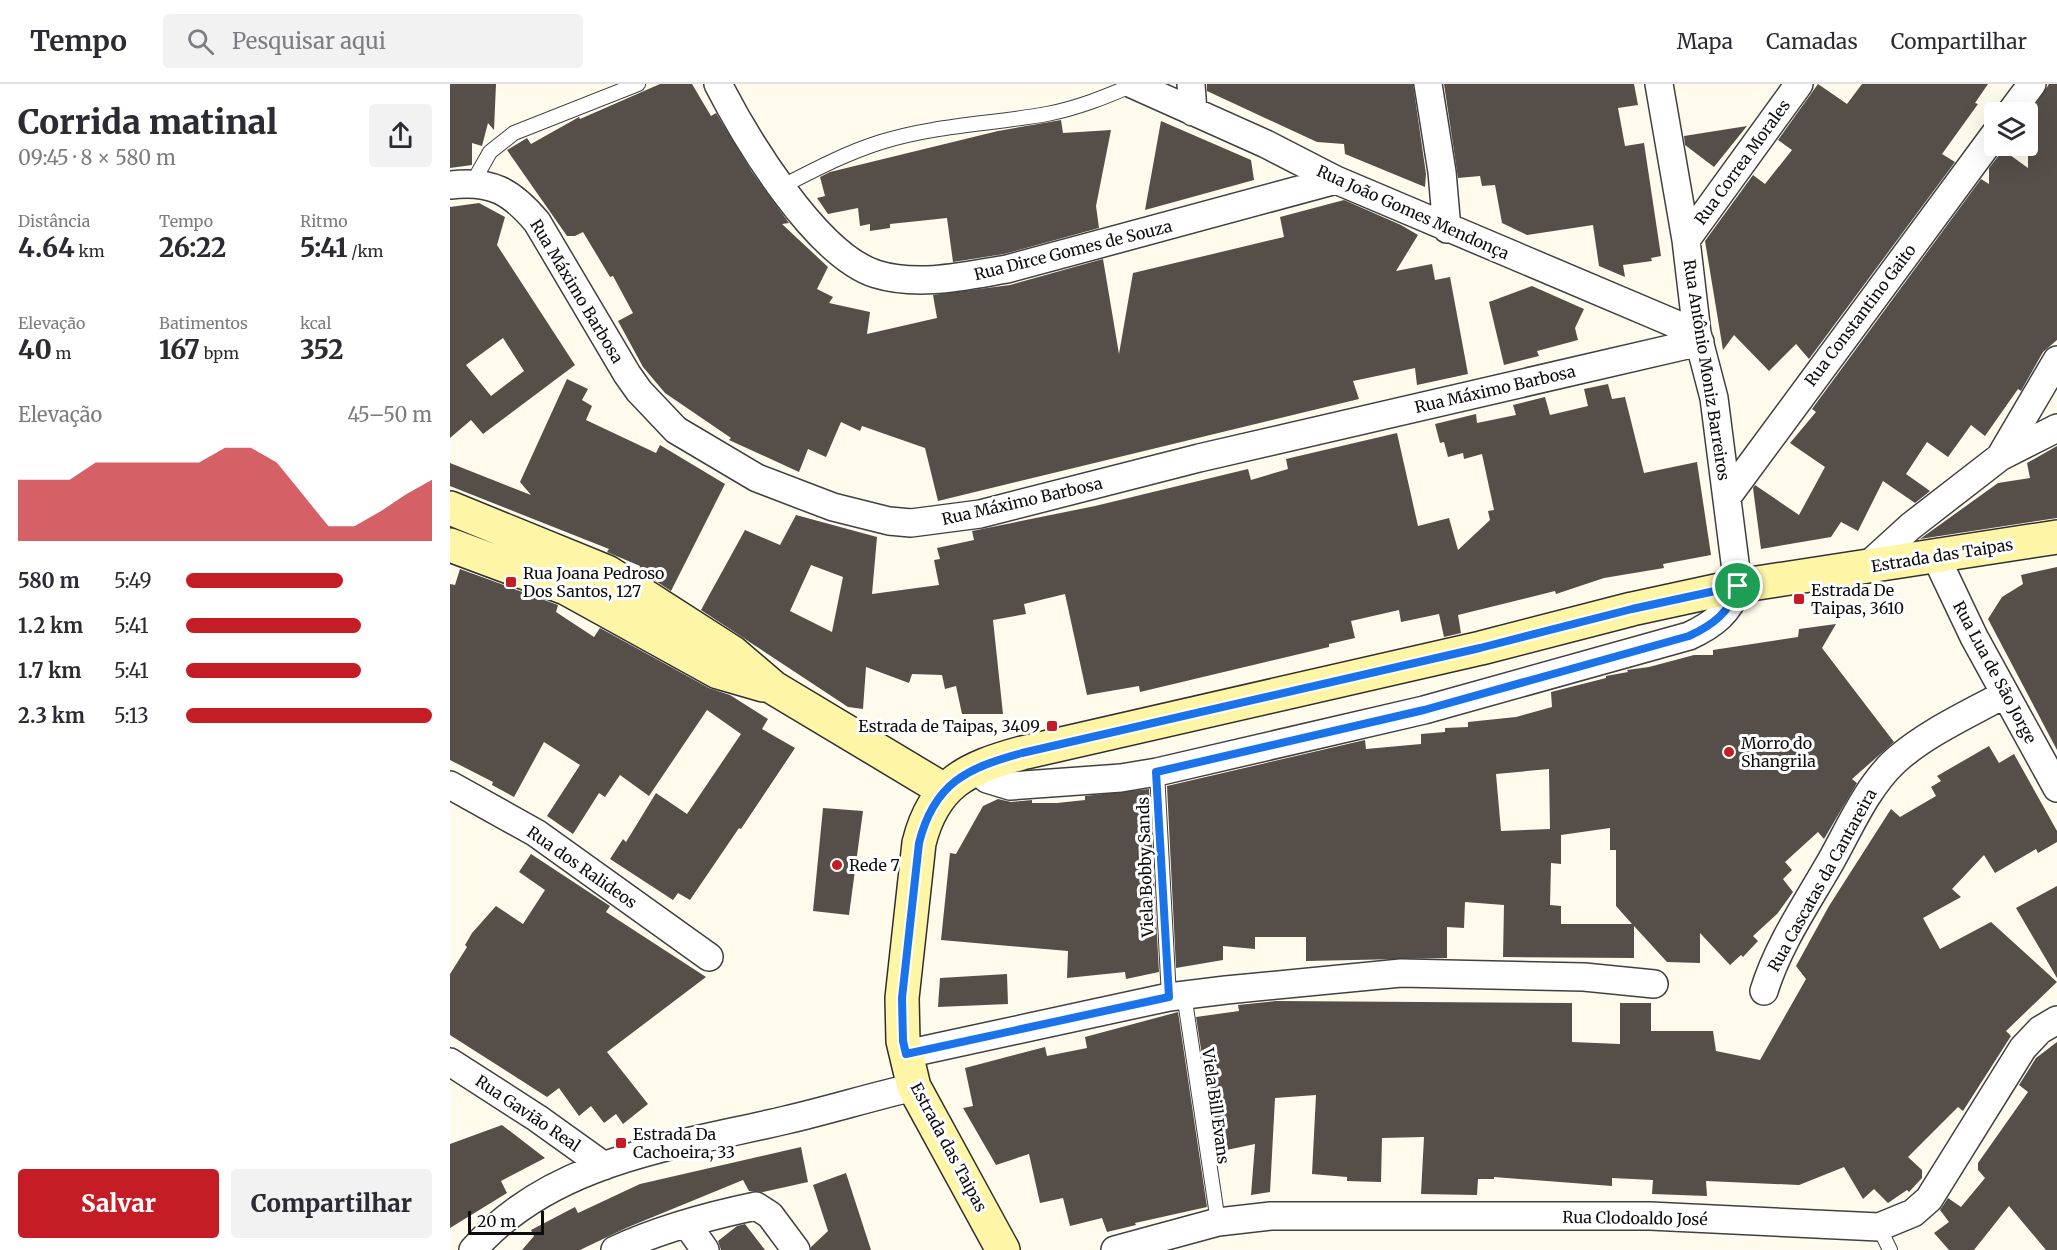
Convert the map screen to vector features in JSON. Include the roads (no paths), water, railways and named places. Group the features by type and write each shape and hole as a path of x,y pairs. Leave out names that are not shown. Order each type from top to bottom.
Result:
{"main road":[{"path":"450,508 607,572 733,653 774,688 944,790"},
{"name":"Estrada das Taipas","path":"1004,1250 914,1087 906,1054 901,1016 916,860 926,819 944,790 975,768 1022,753 1457,654 1632,609 1738,586 2057,537"},
{"path":"450,545 566,588 718,672 774,688"}],"street":[{"name":"Rua João Gomes Mendonça","path":"1132,84 1336,180 1699,338"},
{"path":"1191,84 1193,111"},
{"path":"1428,84 1442,172 1447,229"},
{"name":"Rua Antônio Moniz Barreiros","path":"1659,84 1686,240 1699,338 1714,398 1738,586"},
{"name":"Rua Correa Morales","path":"1686,240 1798,84"},
{"path":"2018,102 2032,84"},
{"name":"Rua Dirce Gomes de Souza","path":"723,85 781,187 817,230 858,266 875,274 921,280 956,278 1007,269 1336,180"},
{"name":"Rua Constantino Gaito","path":"1727,497 1984,149"},
{"name":"Rua Máximo Barbosa","path":"462,184 515,199 532,217 627,374 639,391 676,430 757,478 833,507 889,521 938,521 980,514 1199,458 1699,338"},
{"path":"2000,457 2057,360"},
{"path":"1866,567 1911,526 2000,457 2057,428"},
{"name":"Rua Lua de São Jorge","path":"1935,555 2005,694 2057,788"},
{"path":"975,768 987,779 1010,786 1121,778 1156,772 1424,710 1689,636 1709,627 1719,619 1734,599 1738,586"},
{"name":"Rua Cascatas da Cantareira","path":"1764,991 1770,971 1785,941 1872,789 1895,761 1918,744 2005,694"},
{"name":"Rua dos Ralideos","path":"450,785 536,833 709,957"},
{"path":"906,1054 1177,995 1401,973 1584,977 1654,984"},
{"name":"Rua Clodoaldo José","path":"1115,1250 1218,1222 1271,1216 1336,1215 1650,1216 1884,1239 1929,1199 2023,1048 2040,1029 2057,1020"},
{"name":"Rua Gavião Real","path":"454,1068 604,1166"},
{"path":"473,1250 501,1221 524,1204 581,1173 650,1152 914,1087"},
{"path":"615,1250 647,1235 756,1206 770,1215 796,1250"},
{"path":"687,1224 705,1250"}],"lane":[{"path":"462,184 490,152 514,133 638,84"},
{"path":"781,187 832,161 882,142 960,124 1047,114 1092,103 1132,84"},
{"name":"Viela Bobby Sands","path":"1156,772 1177,995"},
{"name":"Viela Bill Evans","path":"1177,995 1218,1222"}],"place":[{"name":"Rua Joana Pedroso Dos Santos, 127","path":"511,582"},
{"name":"Estrada De Taipas, 3610","path":"1799,599"},
{"name":"Estrada de Taipas, 3409","path":"1052,726"},
{"name":"Morro do Shangrila","path":"1729,752"},
{"name":"Rede 7","path":"837,865"},
{"name":"Estrada Da Cachoeira, 33","path":"621,1143"}]}
